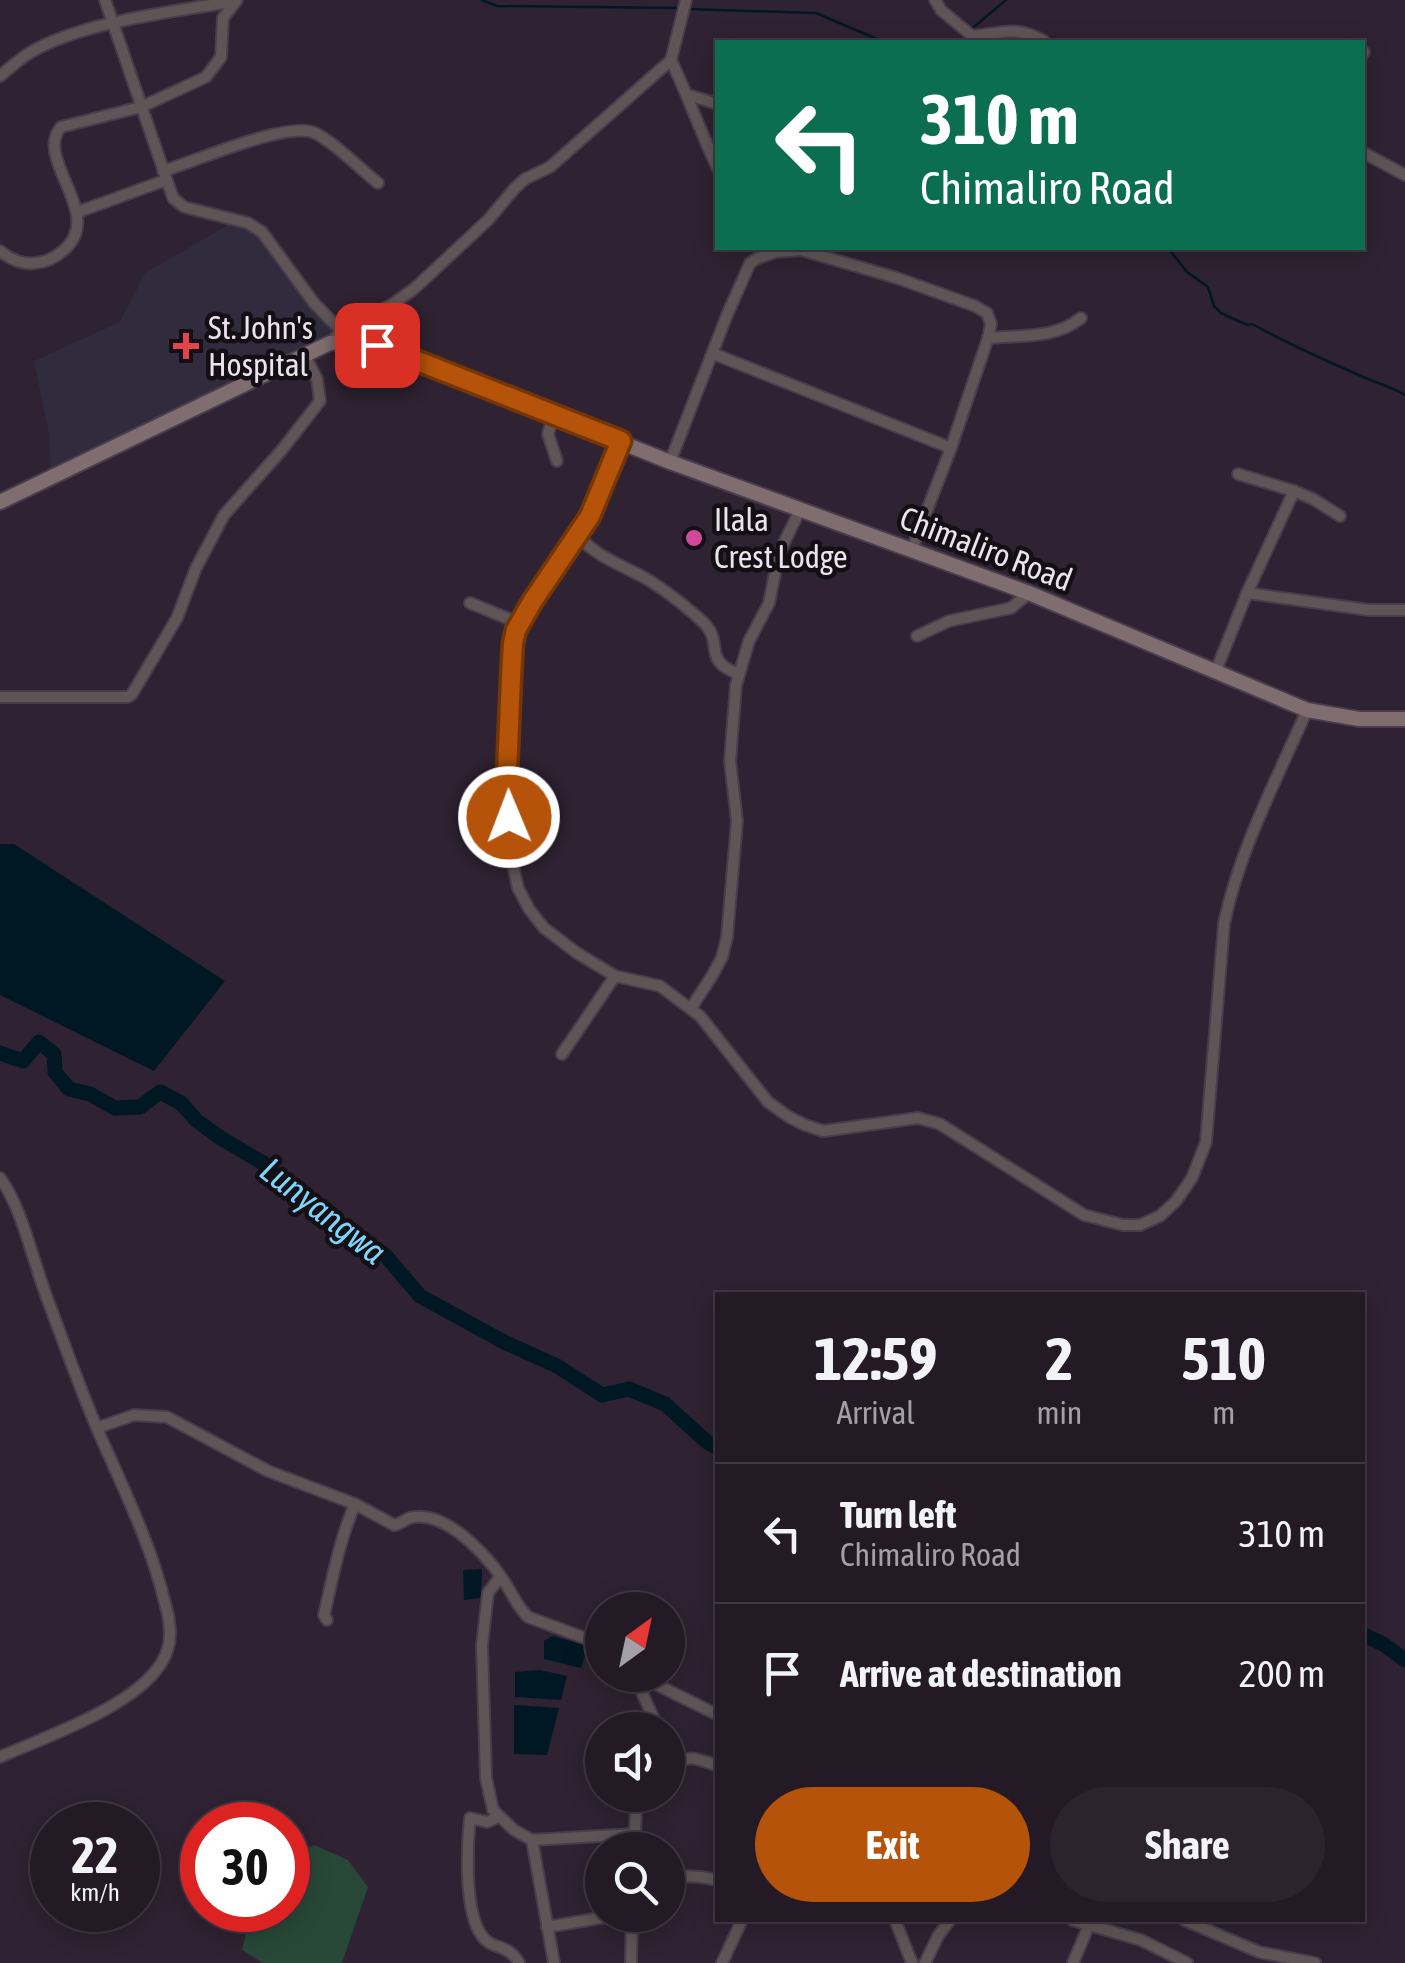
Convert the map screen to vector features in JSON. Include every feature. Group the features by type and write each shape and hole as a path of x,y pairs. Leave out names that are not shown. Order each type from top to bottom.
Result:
{"street":[{"path":"105,0 173,198 184,208 239,220 262,232 314,303 340,330"},
{"path":"330,343 340,330 415,288 488,220 525,179 550,167 672,60 686,0"},
{"path":"934,0 968,33 1018,31 1041,40"},
{"path":"0,76 36,49 114,22 236,1"},
{"path":"0,251 23,264 52,259 67,248 76,236 78,212 64,179 54,135 61,127 141,108 213,71 223,51 223,18 236,1"},
{"path":"672,60 715,163"},
{"path":"688,95 715,103"},
{"path":"78,212 280,133 304,130 320,136 378,182"},
{"path":"1365,154 1405,175"},
{"path":"670,462 750,263 750,250"},
{"path":"750,263 776,252 801,250 897,278 987,313 991,324 988,338 912,549"},
{"path":"988,338 1055,333 1081,318"},
{"name":"Chimaliro Road","path":"0,502 330,343 377,345 670,462 1030,593 1307,710 1359,719 1405,719"},
{"path":"0,697 128,698 132,694 177,618 196,568 224,516 320,401 318,379 304,354"},
{"path":"714,354 951,448"},
{"path":"553,416 548,434 557,461"},
{"path":"621,441 579,536 532,602 513,643 507,773 510,856 518,888 544,928 577,953 615,976 660,986 691,1008 768,1102 805,1125 823,1131 918,1118 940,1124 1084,1215 1140,1225 1160,1216 1192,1178 1206,1142 1224,924 1230,896 1307,710"},
{"path":"1238,474 1294,491 1340,516"},
{"path":"1215,673 1294,491"},
{"path":"691,1008 717,967 727,938 737,821 731,754 735,691 749,640 768,602 779,553 800,510"},
{"path":"579,536 599,554 666,591 699,618 712,631 717,660 740,674"},
{"path":"1247,592 1369,610 1405,610"},
{"path":"917,636 949,622 1011,608 1030,593"},
{"path":"470,603 519,624"},
{"path":"562,1054 615,976"},
{"path":"0,1178 10,1190 97,1428 136,1516 166,1603 170,1634 168,1650 146,1683 121,1701 0,1757"},
{"path":"97,1428 134,1415 167,1417 268,1471 354,1504 397,1526 416,1516 443,1523 474,1546 500,1577 520,1610 585,1638"},
{"path":"327,1620 324,1615 334,1562 354,1504"},
{"path":"500,1577 488,1593 482,1645 490,1800 498,1817 532,1840 585,1837"},
{"path":"667,1692 715,1714"},
{"path":"685,1758 715,1765"},
{"path":"498,1817 486,1822 470,1818 470,1887 481,1935 512,1951 519,1963"},
{"path":"532,1840 554,1963"},
{"path":"685,1876 715,1879"},
{"path":"547,1927 585,1921"},
{"path":"722,1963 741,1922"},
{"path":"897,1922 912,1963"},
{"path":"926,1963 948,1922"},
{"path":"1078,1922 1140,1940 1187,1963"},
{"path":"1189,1922 1259,1952 1315,1963"},
{"path":"1074,1963 1088,1925"},
{"path":"631,1963 632,1932"}],"shaded area":[{"name":"St. John's Hospital","path":"235,221 263,234 335,331 51,471 48,429 34,361 120,322 145,273"}],"green space":[{"path":"314,1845 348,1860 368,1887 342,1963 263,1963 242,1950 246,1932 310,1932 310,1847"}],"water":[{"path":"0,844 14,844 225,981 154,1071 0,995"},
{"path":"482,1569 481,1598 464,1600 463,1570"},
{"path":"552,1636 585,1645 581,1668 544,1659 544,1641"},
{"path":"540,1670 567,1676 561,1700 515,1697 515,1672"},
{"path":"514,1705 559,1708 547,1755 514,1754"}],"waterway":[{"path":"482,0 497,6 679,8"},
{"path":"969,31 1006,0"},
{"path":"687,9 816,13 879,40"},
{"path":"1170,250 1187,272 1208,287 1214,306 1221,313 1405,395"},
{"name":"Lunyangwa","path":"0,1053 23,1061 39,1042 54,1054 55,1072 69,1089 90,1094 115,1108 140,1107 160,1092 181,1103 219,1137 268,1166 280,1186 385,1255 420,1296 557,1366 602,1395 629,1389 665,1404 715,1446"},
{"name":"Lunyangwa","path":"1365,1635 1405,1660"}],"place":[{"name":"St. John's Hospital","path":"186,346"},
{"name":"Ilala Crest Lodge","path":"694,538"}],"route":[{"path":"377,345 621,441 579,536 516,630 507,773 509,817"}]}
